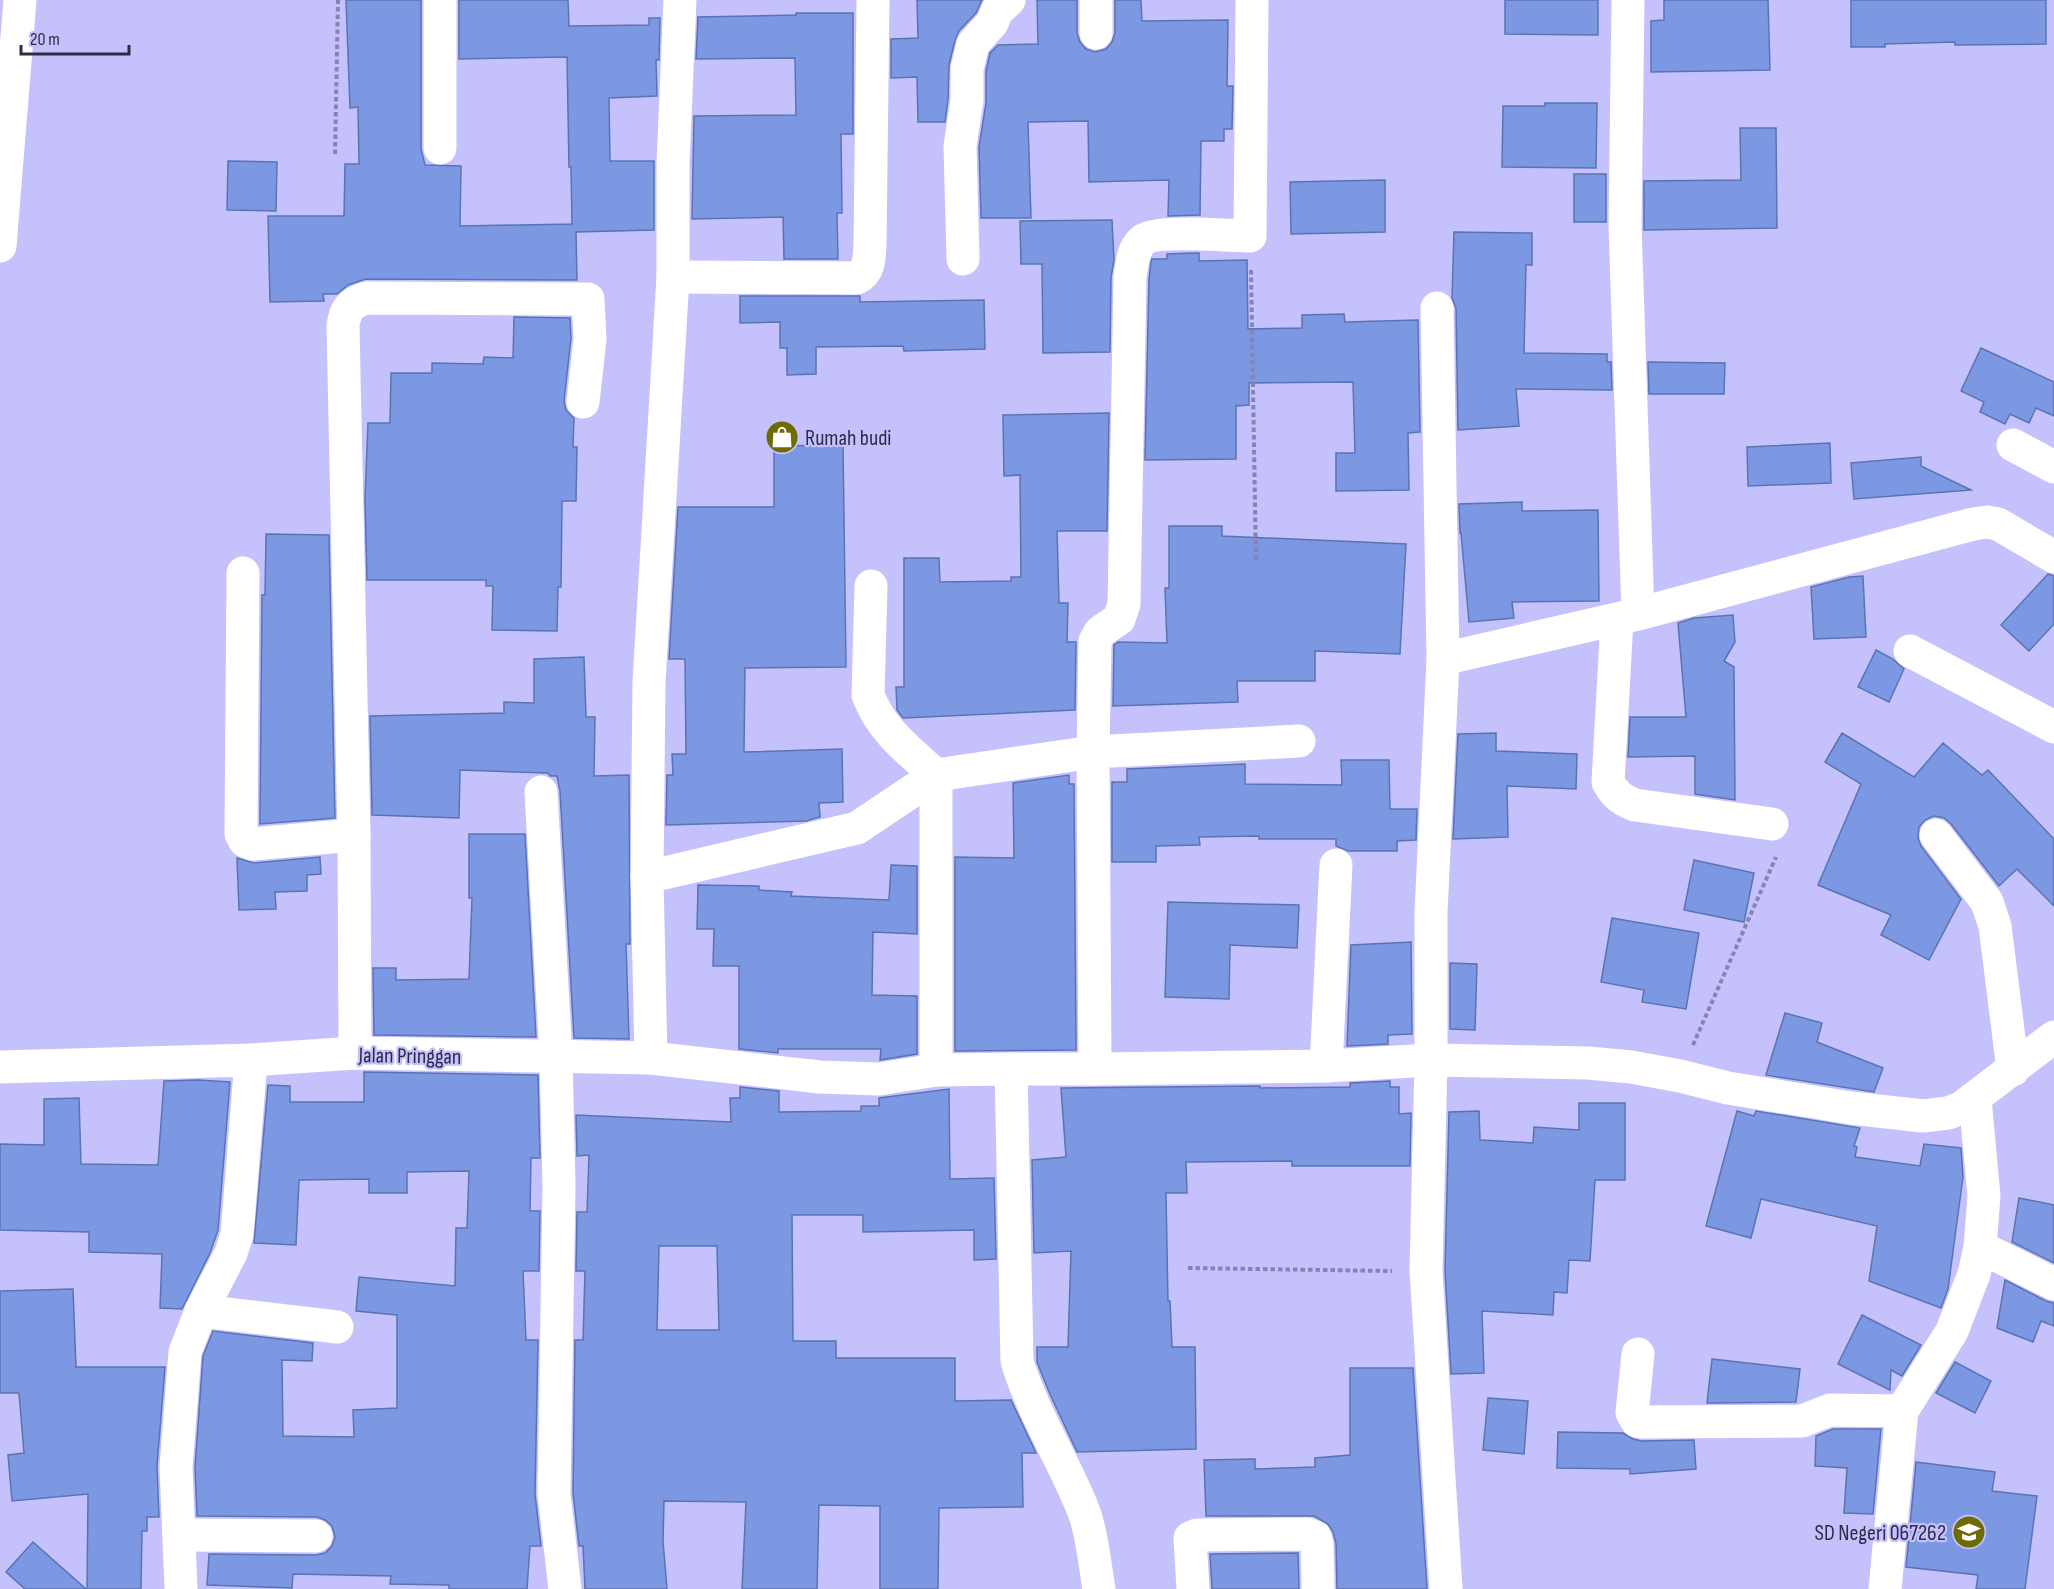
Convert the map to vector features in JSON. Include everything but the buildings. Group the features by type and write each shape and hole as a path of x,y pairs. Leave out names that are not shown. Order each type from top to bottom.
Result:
{"street":[{"path":"0,246 20,0"},
{"path":"440,0 440,148"},
{"path":"651,1058 647,877 649,682 673,277 673,164 680,0"},
{"path":"673,277 857,278 863,275 867,268 870,244 873,0"},
{"path":"963,259 960,146 967,100 967,69 973,44 992,23 997,11 1009,0"},
{"path":"1096,0 1096,33"},
{"path":"1095,1070 1093,752 1095,641 1100,632 1119,619 1124,604 1130,277 1133,257 1142,241 1157,234 1250,236 1252,0"},
{"path":"1628,0 1625,225 1628,617 1608,782 1618,796 1635,806 1772,824"},
{"path":"355,1053 354,835 343,326 348,308 355,301 366,298 588,299 590,339 583,402"},
{"path":"1437,308 1443,659 1431,913 1431,1060 1426,1271 1446,1589"},
{"path":"2013,445 2054,467"},
{"path":"1443,659 1628,617 1973,524 1987,522 1998,524 2054,557"},
{"path":"243,573 242,834 245,841 252,844 354,835"},
{"path":"871,586 868,695 873,711 887,730 936,775 936,1070"},
{"path":"1910,651 2054,727"},
{"path":"647,877 857,828 936,775 1093,752 1299,741"},
{"path":"541,792 556,1057 559,1186 554,1494 565,1589"},
{"path":"1936,835 1987,902 1995,926 2013,1070"},
{"path":"1326,1066 1336,865"},
{"name":"Jalan Pringgan","path":"0,1066 251,1060 355,1053 651,1058 820,1077 879,1079 936,1070 1326,1066 1431,1060 1588,1063 1631,1067 1728,1088 1851,1108 1923,1116 1955,1111 1976,1099 2054,1037"},
{"path":"181,1589 176,1467 182,1370 185,1352 201,1311 231,1254 237,1234 251,1060"},
{"path":"1011,1069 1017,1360 1033,1403 1084,1514 1099,1589"},
{"path":"1885,1589 1902,1411 1952,1331 1974,1274 1980,1247 1984,1196 1976,1099"},
{"path":"1980,1247 2054,1284"},
{"path":"201,1311 337,1327"},
{"path":"1638,1354 1632,1413 1637,1421 1802,1421 1830,1410 1902,1411"},
{"path":"180,1534 316,1536"},
{"path":"1192,1589 1190,1538 1197,1535 1307,1534 1315,1537 1317,1544 1318,1589"}],"path":[{"path":"335,154 338,0"},
{"path":"1250,236 1256,563"},
{"path":"1680,1076 1783,842 1781,830 1772,824"},
{"path":"1188,1268 1426,1271"}],"place":[{"name":"Rumah budi","path":"782,437"},
{"name":"SD Negeri 067262","path":"1969,1532"}]}
